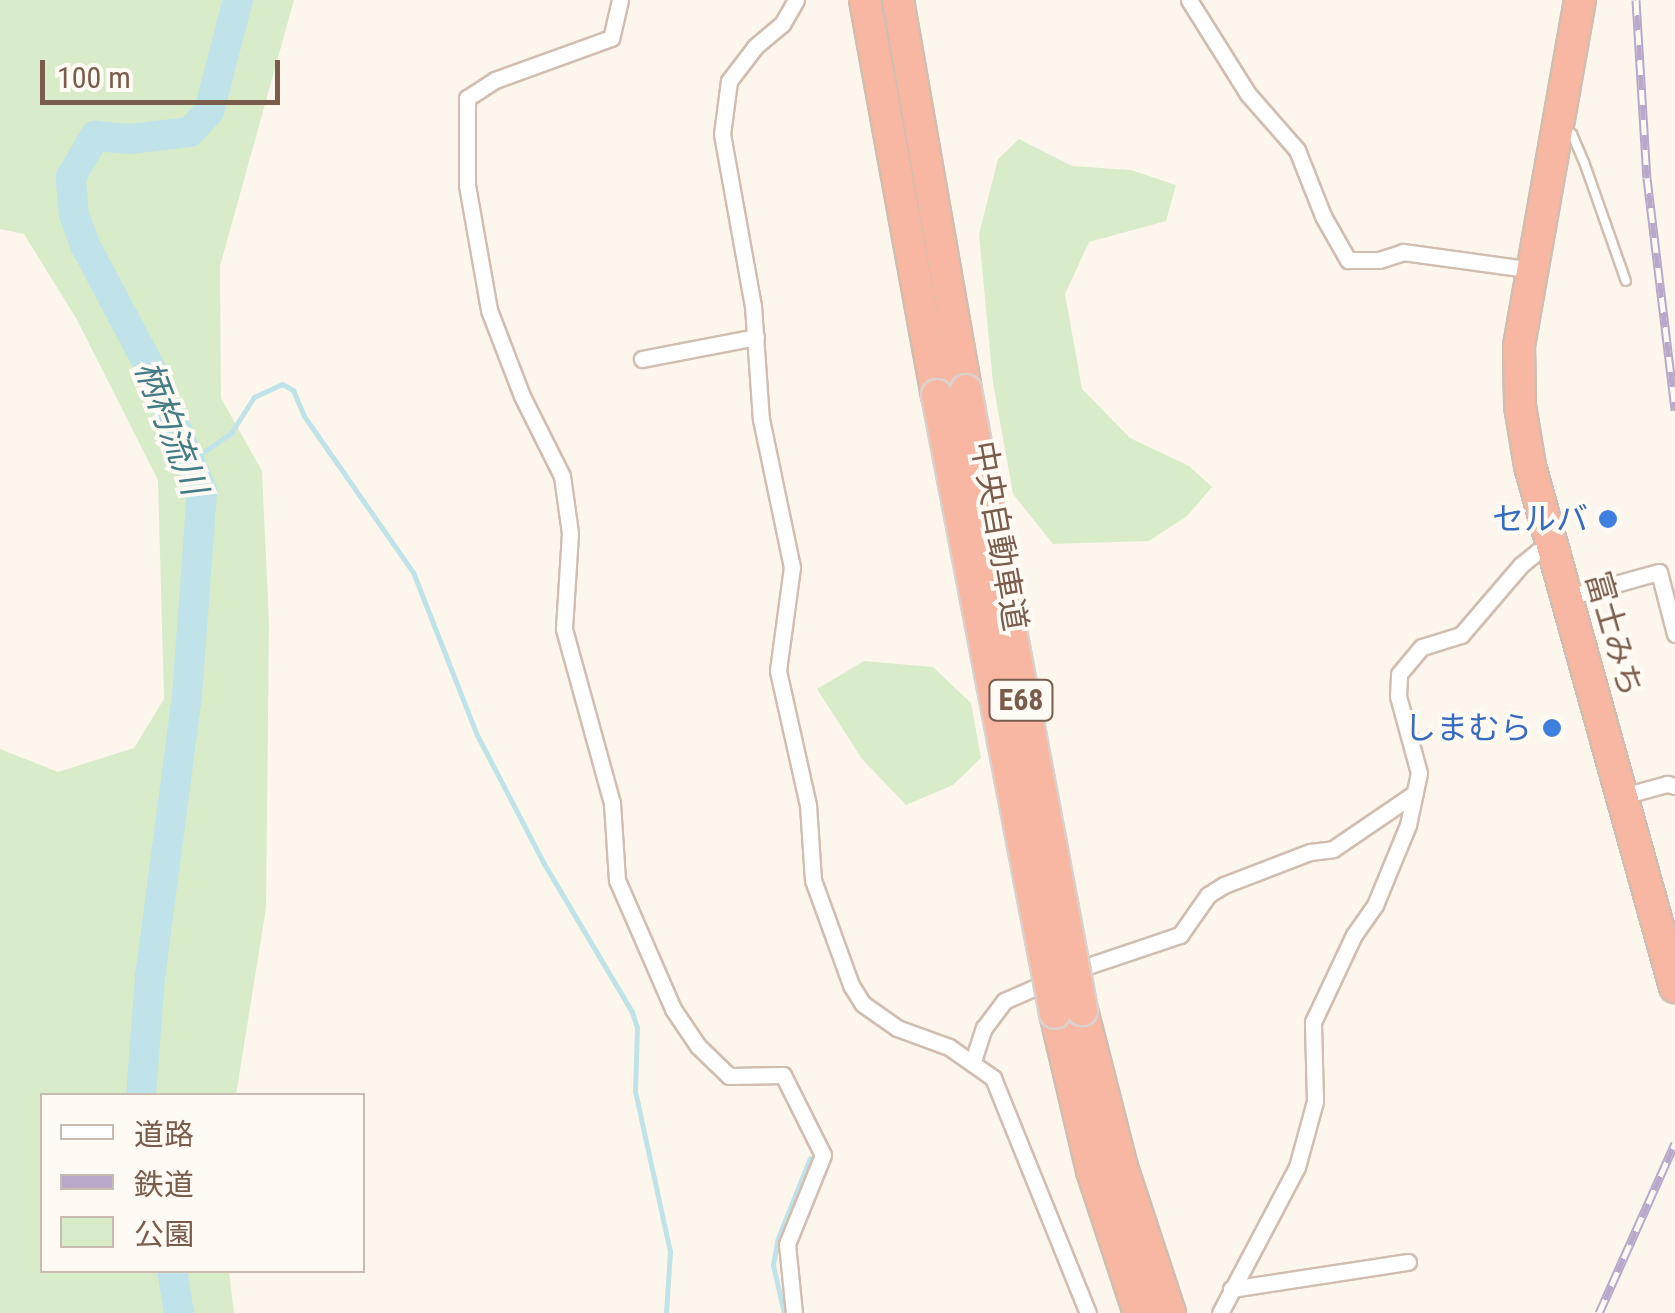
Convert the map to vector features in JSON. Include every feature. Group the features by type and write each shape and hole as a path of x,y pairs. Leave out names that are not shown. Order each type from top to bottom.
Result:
{"highway":[{"name":"中央自動車道","path":"865,0 952,393 1068,1012 1092,1172 1139,1313"},
{"name":"中央自動車道","path":"898,0 952,393"},
{"name":"富士みち","path":"1580,0 1561,128 1520,346 1520,406 1553,548 1675,987"},
{"name":"中央自動車道","path":"1068,1012 1170,1313"}],"street":[{"path":"620,0 611,38 495,80 467,98 467,185 493,324 522,396 562,476 570,533 564,629 612,804 617,880 673,1009 698,1046 729,1076 783,1075 822,1155 787,1244 794,1313"},
{"path":"796,0 782,24 728,81 722,107 722,134 756,337 761,419 792,567 778,671 808,805 813,880 851,985 863,1004 897,1028 972,1061 993,1078 1088,1313"},
{"path":"1188,0 1248,94 1298,150 1323,216 1348,260 1379,260 1403,252 1536,270"},
{"path":"642,359 756,337"},
{"path":"1220,1313 1297,1167 1315,1101 1312,1022 1354,935 1375,905 1408,825 1419,772 1398,696 1399,674 1422,647 1461,635 1521,565 1537,552 1553,548"},
{"path":"1568,597 1658,572 1675,634"},
{"path":"1623,796 1667,784 1675,786"},
{"path":"972,1061 984,1028 1004,1002 1091,964 1180,936 1208,895 1224,884 1310,852 1333,850 1415,792"},
{"path":"1231,1289 1408,1262"}],"lane":[{"path":"1561,128 1572,134 1626,281"}],"green space":[{"path":"0,0 294,0 220,266 221,398 262,471 269,623 266,908 236,1093 40,1093 40,1273 229,1273 234,1313 0,1313 0,749 58,772 134,748 164,699 158,480 76,318 24,234 0,229"},
{"path":"1019,139 1072,166 1131,170 1176,185 1166,221 1089,242 1065,294 1082,389 1130,438 1189,466 1212,487 1187,516 1149,541 1053,544 1013,494 993,383 979,234 998,159"},
{"path":"864,661 933,667 971,703 981,758 953,785 906,805 862,759 817,689"}],"waterway":[{"name":"柄杓流川","path":"141,1093 150,977 187,696 202,491 155,377 85,245 74,215 71,177 95,136 130,139 190,132 209,111 238,0"},
{"path":"192,460 231,433 254,397 282,384 293,390 304,416 413,572 477,735 543,862 632,1012 637,1027 635,1091 670,1251 666,1313"},
{"path":"784,1313 773,1265 778,1238 810,1158"},
{"name":"柄杓流川","path":"172,1273 179,1313"}],"railway":[{"path":"1636,0 1647,178 1675,410"},
{"path":"1599,1313 1675,1143"}],"place":[{"name":"セルバ","path":"1608,519"},
{"name":"しまむら","path":"1552,728"}]}
